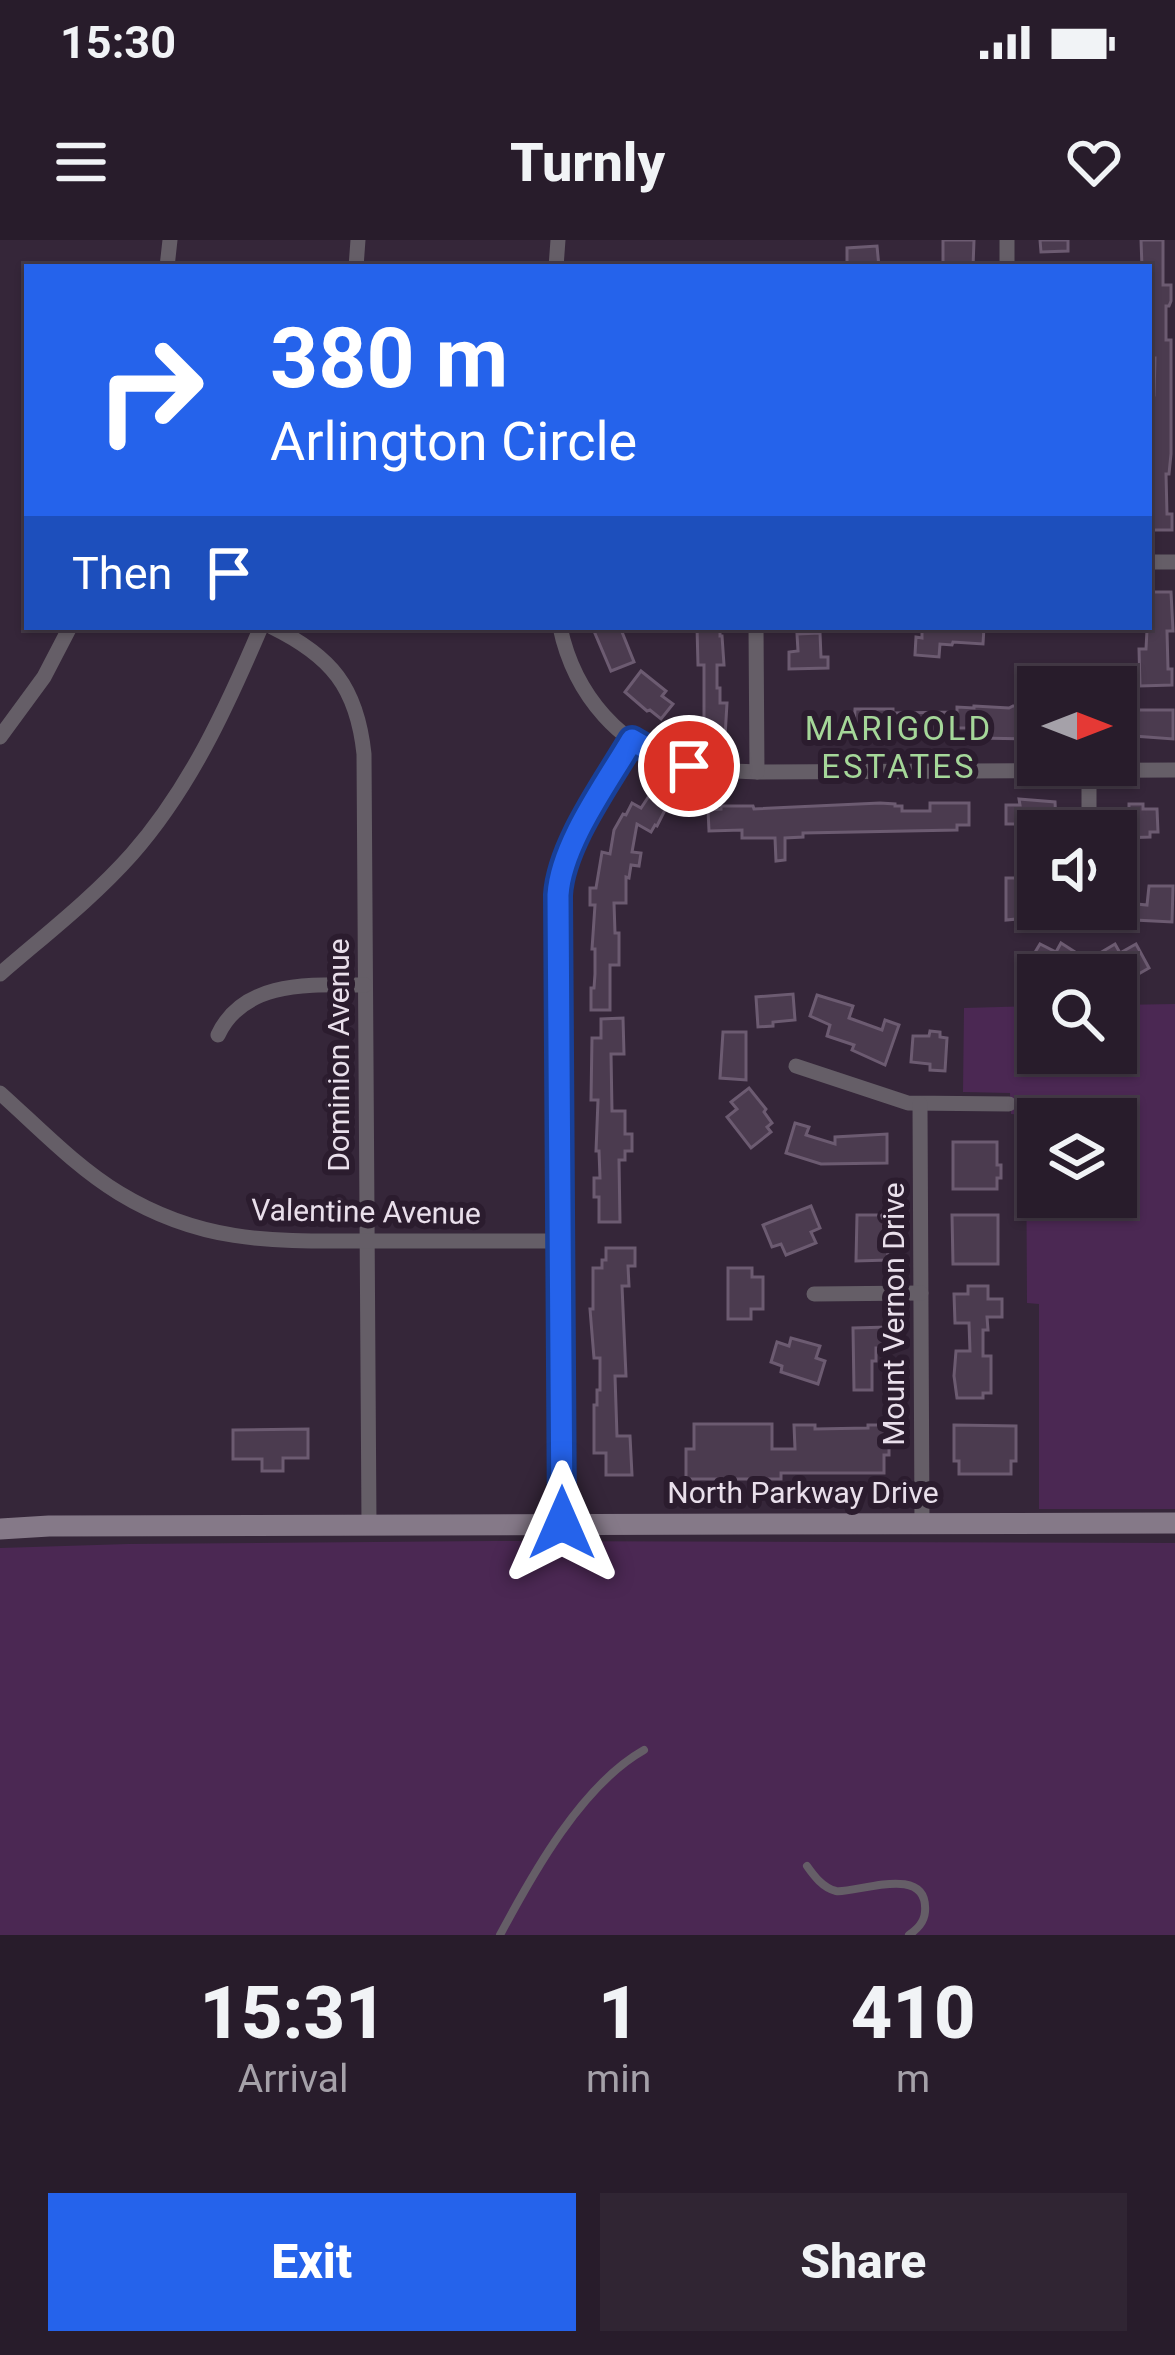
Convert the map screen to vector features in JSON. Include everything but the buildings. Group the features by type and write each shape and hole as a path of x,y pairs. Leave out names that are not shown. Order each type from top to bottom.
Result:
{"main road":[{"name":"North Parkway Drive","path":"0,1529 1175,1522"}],"street":[{"path":"0,736 44,676 68,630"},
{"path":"0,974 92,896 157,823 208,742 260,630"},
{"name":"Dominion Avenue","path":"278,630 306,645 343,682 358,715 364,754 369,1524"},
{"path":"561,630 567,657 598,710 632,740 689,766 757,772 1017,770"},
{"path":"756,630 757,772"},
{"path":"562,1523 559,881 570,846 632,740"},
{"path":"1137,770 1175,770"},
{"path":"218,1035 231,1013 261,995 301,986 365,985"},
{"path":"796,1066 920,1105 1009,1105"},
{"name":"Valentine Avenue","path":"0,1093 96,1178 133,1201 220,1234 272,1242 560,1241"},
{"name":"Mount Vernon Drive","path":"920,1105 922,1523"},
{"path":"814,1294 921,1293"}],"lane":[{"path":"500,1935 548,1855 596,1790 617,1767 644,1750"},
{"path":"807,1866 821,1883 838,1891 887,1882 910,1887 920,1894 925,1912 909,1935"}],"shaded area":[{"path":"1175,1004 1175,1509 1039,1509 1039,1304 1027,1303 1027,1218 1137,1218 1137,1098 1017,1098 1017,1114 1011,1114 1010,1093 963,1092 964,1008 1017,1007 1017,1074 1137,1074 1137,1005"},
{"path":"491,1541 1175,1543 1175,1935 0,1935 0,1548"}],"district":[{"name":"MARIGOLD ESTATES","path":"899,747"}],"route":[{"path":"562,1523 560,872 570,846 632,740 689,766"}]}
